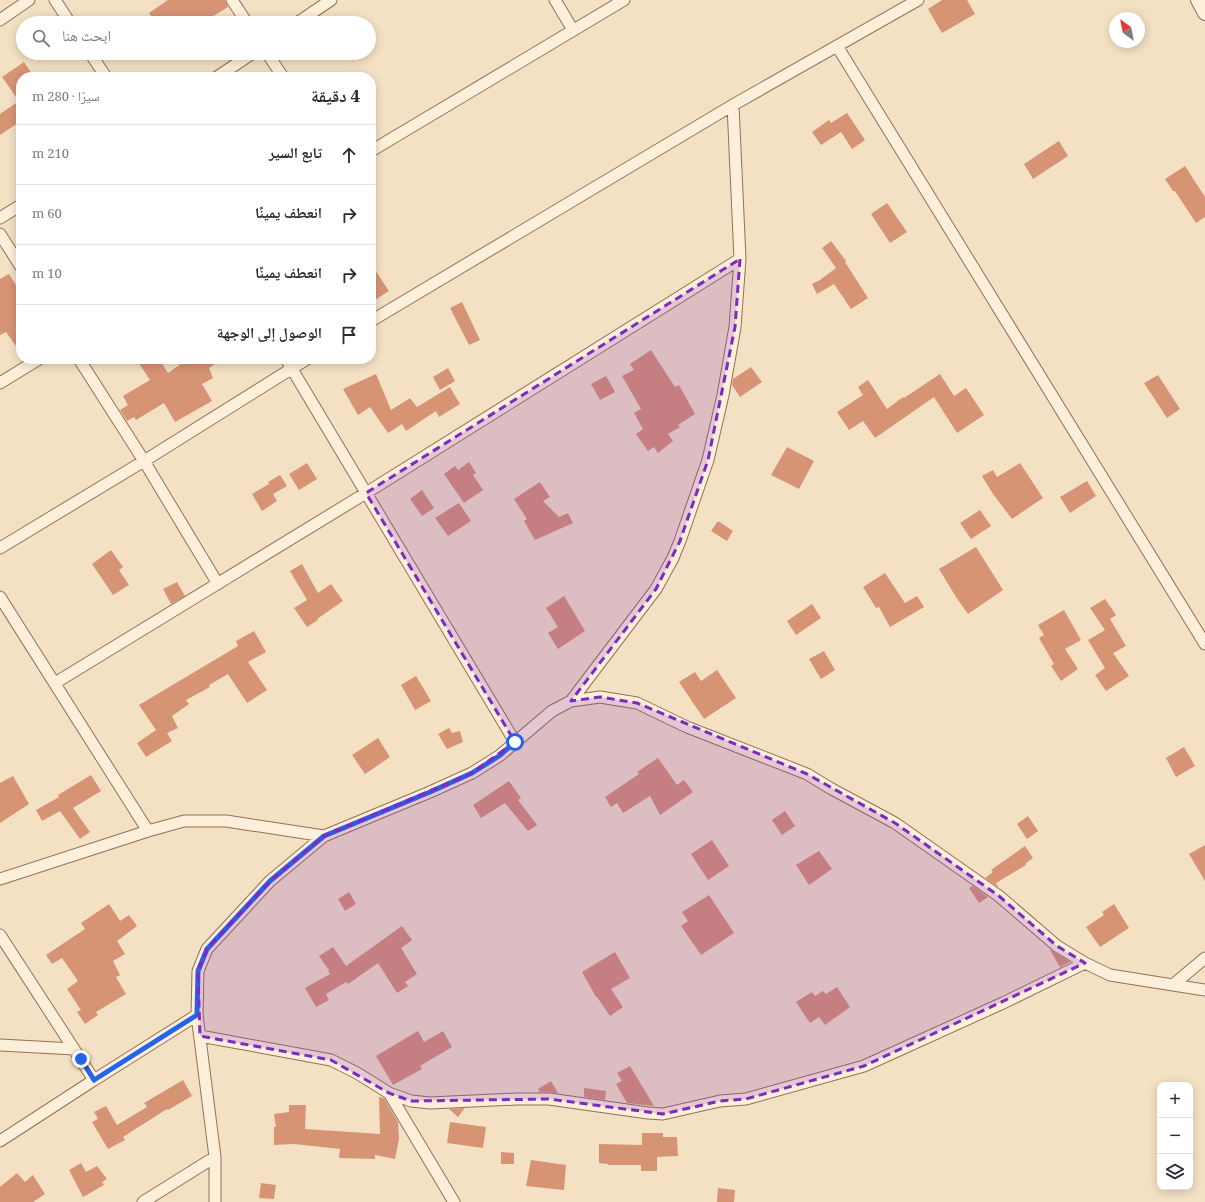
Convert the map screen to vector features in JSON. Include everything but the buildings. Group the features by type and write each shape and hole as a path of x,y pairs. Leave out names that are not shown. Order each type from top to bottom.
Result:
{"street":[{"path":"0,20 29,0"},
{"path":"55,0 65,16"},
{"path":"232,0 242,16"},
{"path":"307,16 331,0"},
{"path":"555,0 573,30"},
{"path":"376,148 624,0"},
{"path":"376,318 733,105 918,0"},
{"path":"1198,0 1205,13"},
{"path":"837,46 1205,644"},
{"path":"95,60 103,72"},
{"path":"224,72 242,60"},
{"path":"272,60 280,72"},
{"path":"571,701 656,589 673,558 680,541 708,460 723,395 735,327 740,259 733,105"},
{"path":"0,218 16,208"},
{"path":"0,234 16,259"},
{"path":"54,683 366,493 740,259"},
{"path":"0,383 31,364"},
{"path":"82,364 144,461 218,584"},
{"path":"0,548 144,461 289,364 515,742"},
{"path":"0,597 148,831"},
{"path":"215,1202 215,1157 197,1015 198,971 207,949 270,881 324,836 472,773 499,756 552,710 571,701 600,697 638,703 687,727 807,774 895,823 999,896 1057,946 1085,963 1110,975 1205,990"},
{"path":"0,879 148,831 184,821 226,821 324,836"},
{"path":"0,935 94,1080"},
{"path":"1174,984 1205,958"},
{"path":"200,1036 331,1060 357,1073 389,1093 410,1101 430,1103 549,1099 663,1114 720,1101 746,1099 864,1066 1003,1003 1085,963"},
{"path":"0,1141 197,1015"},
{"path":"0,1044 74,1049"},
{"path":"389,1093 454,1202"},
{"path":"143,1202 215,1157"}],"highlighted area":[{"path":"740,259 735,327 708,460 680,541 656,589 571,701 600,697 637,703 807,774 895,823 999,896 1057,946 1085,963 864,1066 746,1099 720,1101 663,1114 549,1099 411,1101 389,1093 331,1060 200,1036 198,971 207,949 270,881 324,836 472,773 515,742 366,493"}],"route":[{"path":"81,1059 94,1080 197,1015 198,971 207,949 270,881 324,836 472,773 499,756 515,742"}]}
